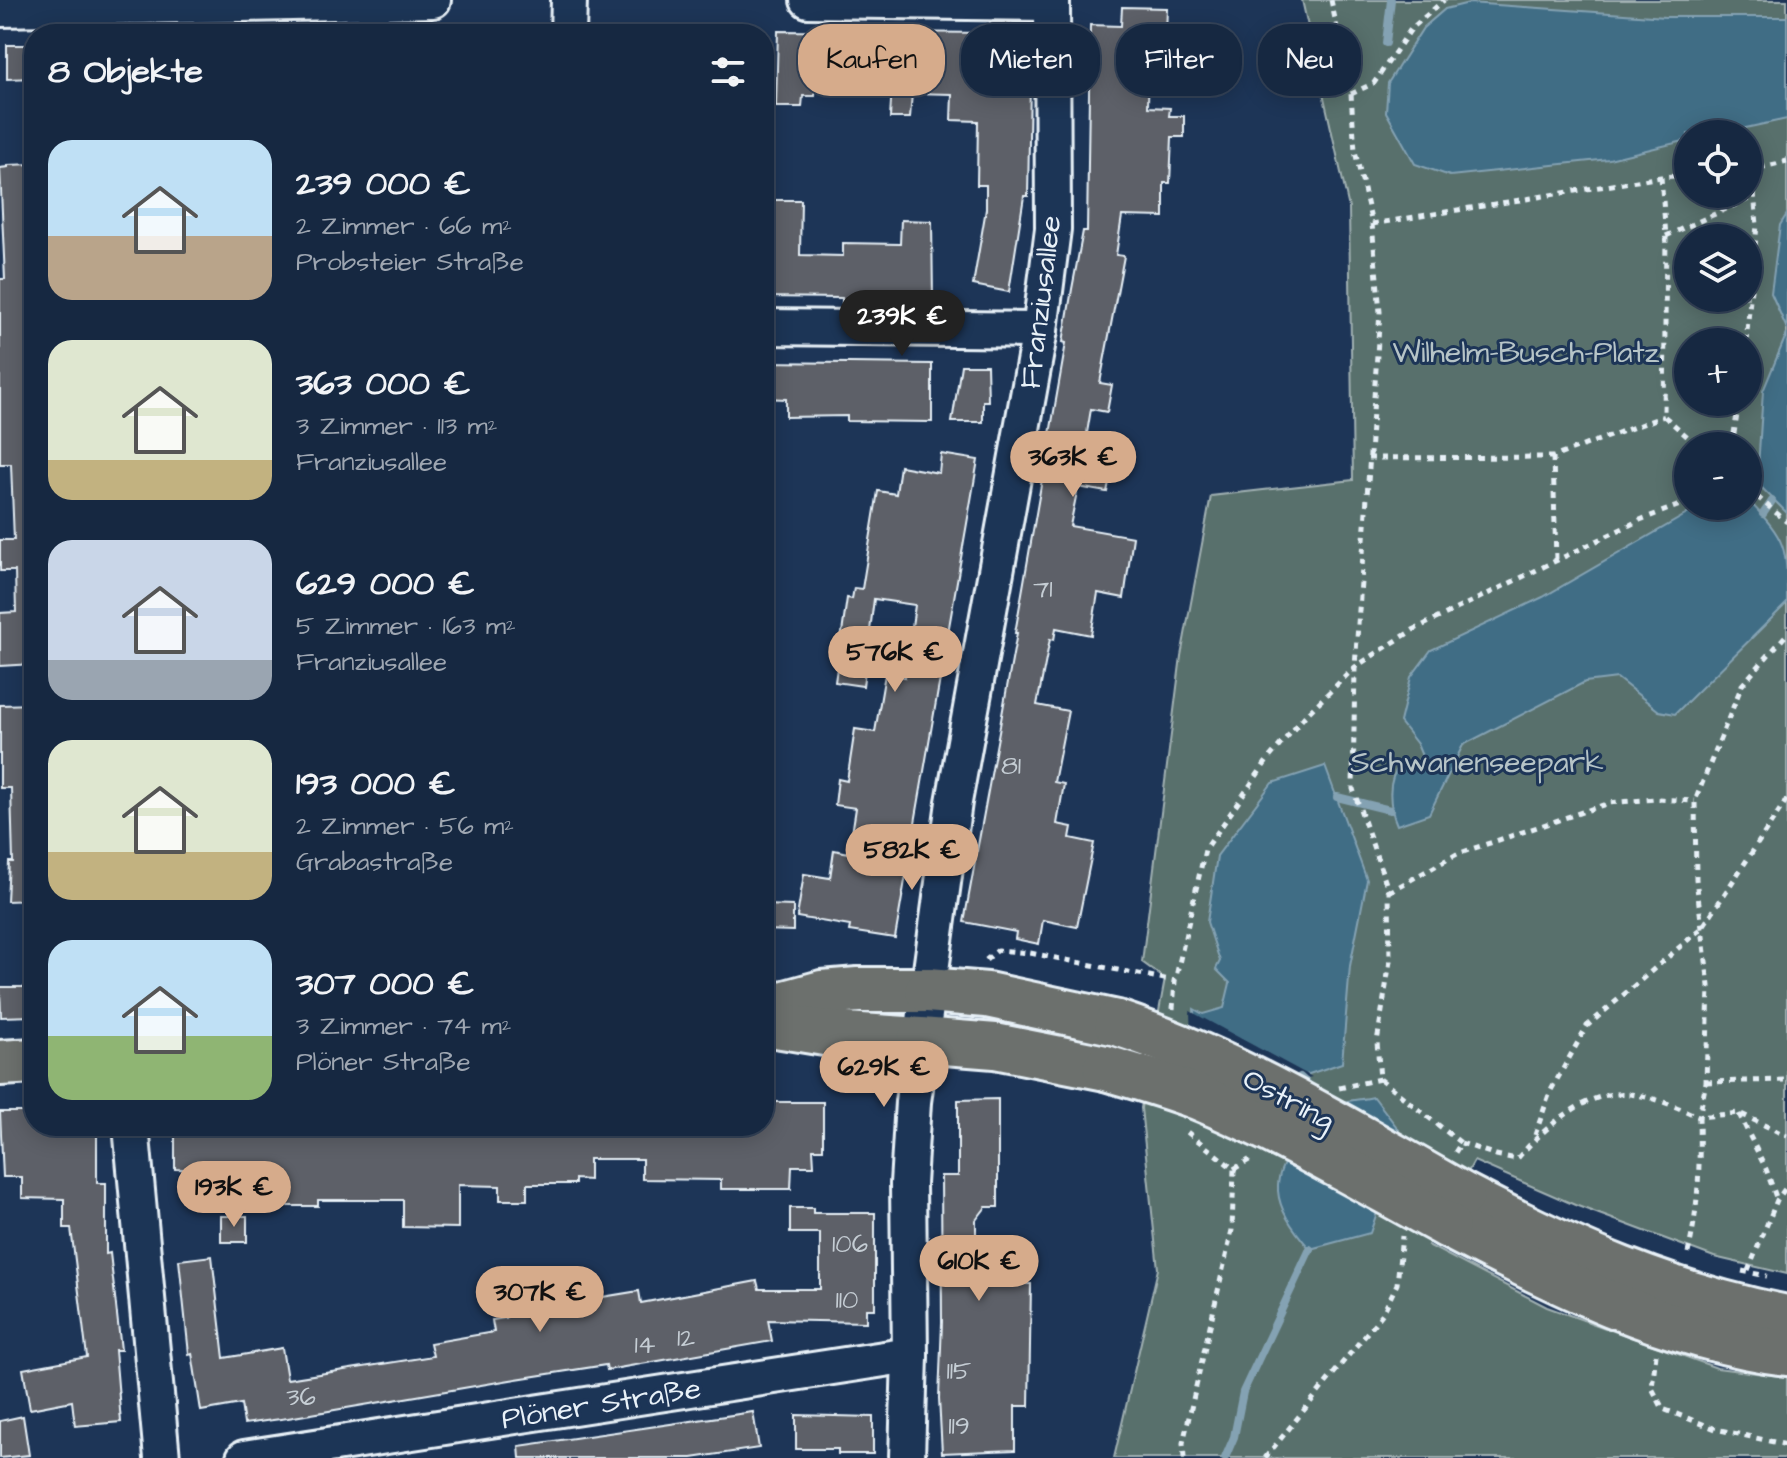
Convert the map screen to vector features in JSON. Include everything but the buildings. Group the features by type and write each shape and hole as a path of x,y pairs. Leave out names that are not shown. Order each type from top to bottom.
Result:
{"main road":[{"name":"Ostring","path":"774,1006 822,993 928,990 987,995 1117,1023 1189,1049 1250,1078 1454,1210 1550,1278 1627,1310 1717,1338 1787,1353"},
{"name":"Ostring","path":"774,1025 831,1034 995,1046 1106,1068 1203,1099 1454,1210 1639,1278 1726,1305 1787,1318"},
{"path":"0,1063 24,1062"}],"street":[{"path":"0,9 88,20 433,0"},
{"path":"568,24 569,0"},
{"path":"808,0 1052,1"},
{"name":"Franziusallee","path":"907,1458 910,1355 908,1184 913,1102 954,802 1040,330 1053,229 1052,1"},
{"path":"774,327 1040,330"},
{"path":"132,1136 162,1458"},
{"name":"Plöner Straße","path":"244,1458 408,1445 910,1355"}],"path":[{"path":"1331,0 1336,24"},
{"path":"1361,89 1374,83 1411,29 1444,0"},
{"path":"1351,96 1355,151 1372,224 1380,312 1355,667 1353,789 1358,805"},
{"path":"1762,167 1787,161"},
{"path":"1372,224 1674,176"},
{"path":"1661,177 1666,236 1664,416 1682,432"},
{"path":"1666,236 1728,208"},
{"path":"1747,328 1756,208"},
{"path":"1368,458 1553,457 1664,416"},
{"path":"1553,457 1556,560"},
{"path":"1762,500 1787,522"},
{"path":"1173,1013 1175,981 1205,850 1269,758 1305,716 1355,667 1413,630 1640,520 1674,507"},
{"path":"1688,1253 1696,1221 1701,1167 1699,1117 1706,1082 1709,986 1696,879 1695,801 1742,685 1787,634"},
{"path":"1389,892 1457,854 1609,803 1657,799 1695,801"},
{"path":"1534,1138 1550,1092 1587,1026 1702,928 1787,799"},
{"path":"985,961 998,950 1030,953 1175,981"},
{"path":"1344,1085 1380,1079"},
{"path":"1706,1082 1787,1080"},
{"path":"1461,1143 1517,1159 1534,1138 1573,1109 1614,1094 1661,1100 1699,1117 1739,1113 1787,1136"},
{"path":"1739,1113 1777,1200"},
{"path":"1178,1124 1234,1169 1232,1230 1183,1443 1184,1458"},
{"path":"1748,1271 1777,1200 1787,1186"},
{"path":"1656,1349 1652,1388 1663,1409 1716,1429 1787,1445"}],"green space":[{"name":"Schwanenseepark","path":"1302,0 1787,0 1787,1274 1714,1257 1575,1205 1474,1161 1428,1245 1547,1307 1717,1368 1787,1377 1787,1458 1114,1458 1158,1269 1141,1108 1165,979 1142,962 1181,656 1211,496 1353,480 1349,208 1324,96 1361,96 1361,24 1307,24"}],"water":[{"path":"1469,3 1666,17 1787,17 1787,119 1762,124 1762,120 1674,120 1674,143 1609,159 1450,176 1415,164 1386,112 1388,83 1423,28 1445,9"},
{"path":"1787,214 1787,329 1771,293 1780,225"},
{"path":"1787,333 1787,513 1762,488 1763,391"},
{"path":"1762,515 1771,525 1785,556 1787,603 1675,714 1659,711 1617,678 1585,682 1463,745 1429,814 1397,825 1391,802 1393,777 1401,764 1415,764 1422,756 1400,722 1411,677 1431,650 1543,597 1677,520 1762,520"},
{"path":"1325,766 1367,880 1350,966 1342,1063 1300,1077 1197,1102 1194,1009 1203,1014 1224,1008 1230,983 1216,969 1220,961 1207,922 1217,856 1272,783"},
{"path":"1374,1097 1399,1130 1386,1186 1370,1233 1310,1249 1287,1218 1281,1204 1279,1177 1284,1163 1328,1107"}],"pier":[{"path":"1190,1011 1312,1077 1193,1103"}],"waterway":[{"path":"1386,43 1391,0"},
{"path":"1763,514 1772,501"},
{"path":"1337,797 1390,810"},
{"path":"1300,1077 1312,1088"},
{"path":"1225,1458 1234,1437 1243,1392 1310,1249"}],"park label":[{"name":"Wilhelm-Busch-Platz","path":"1526,352"}]}
